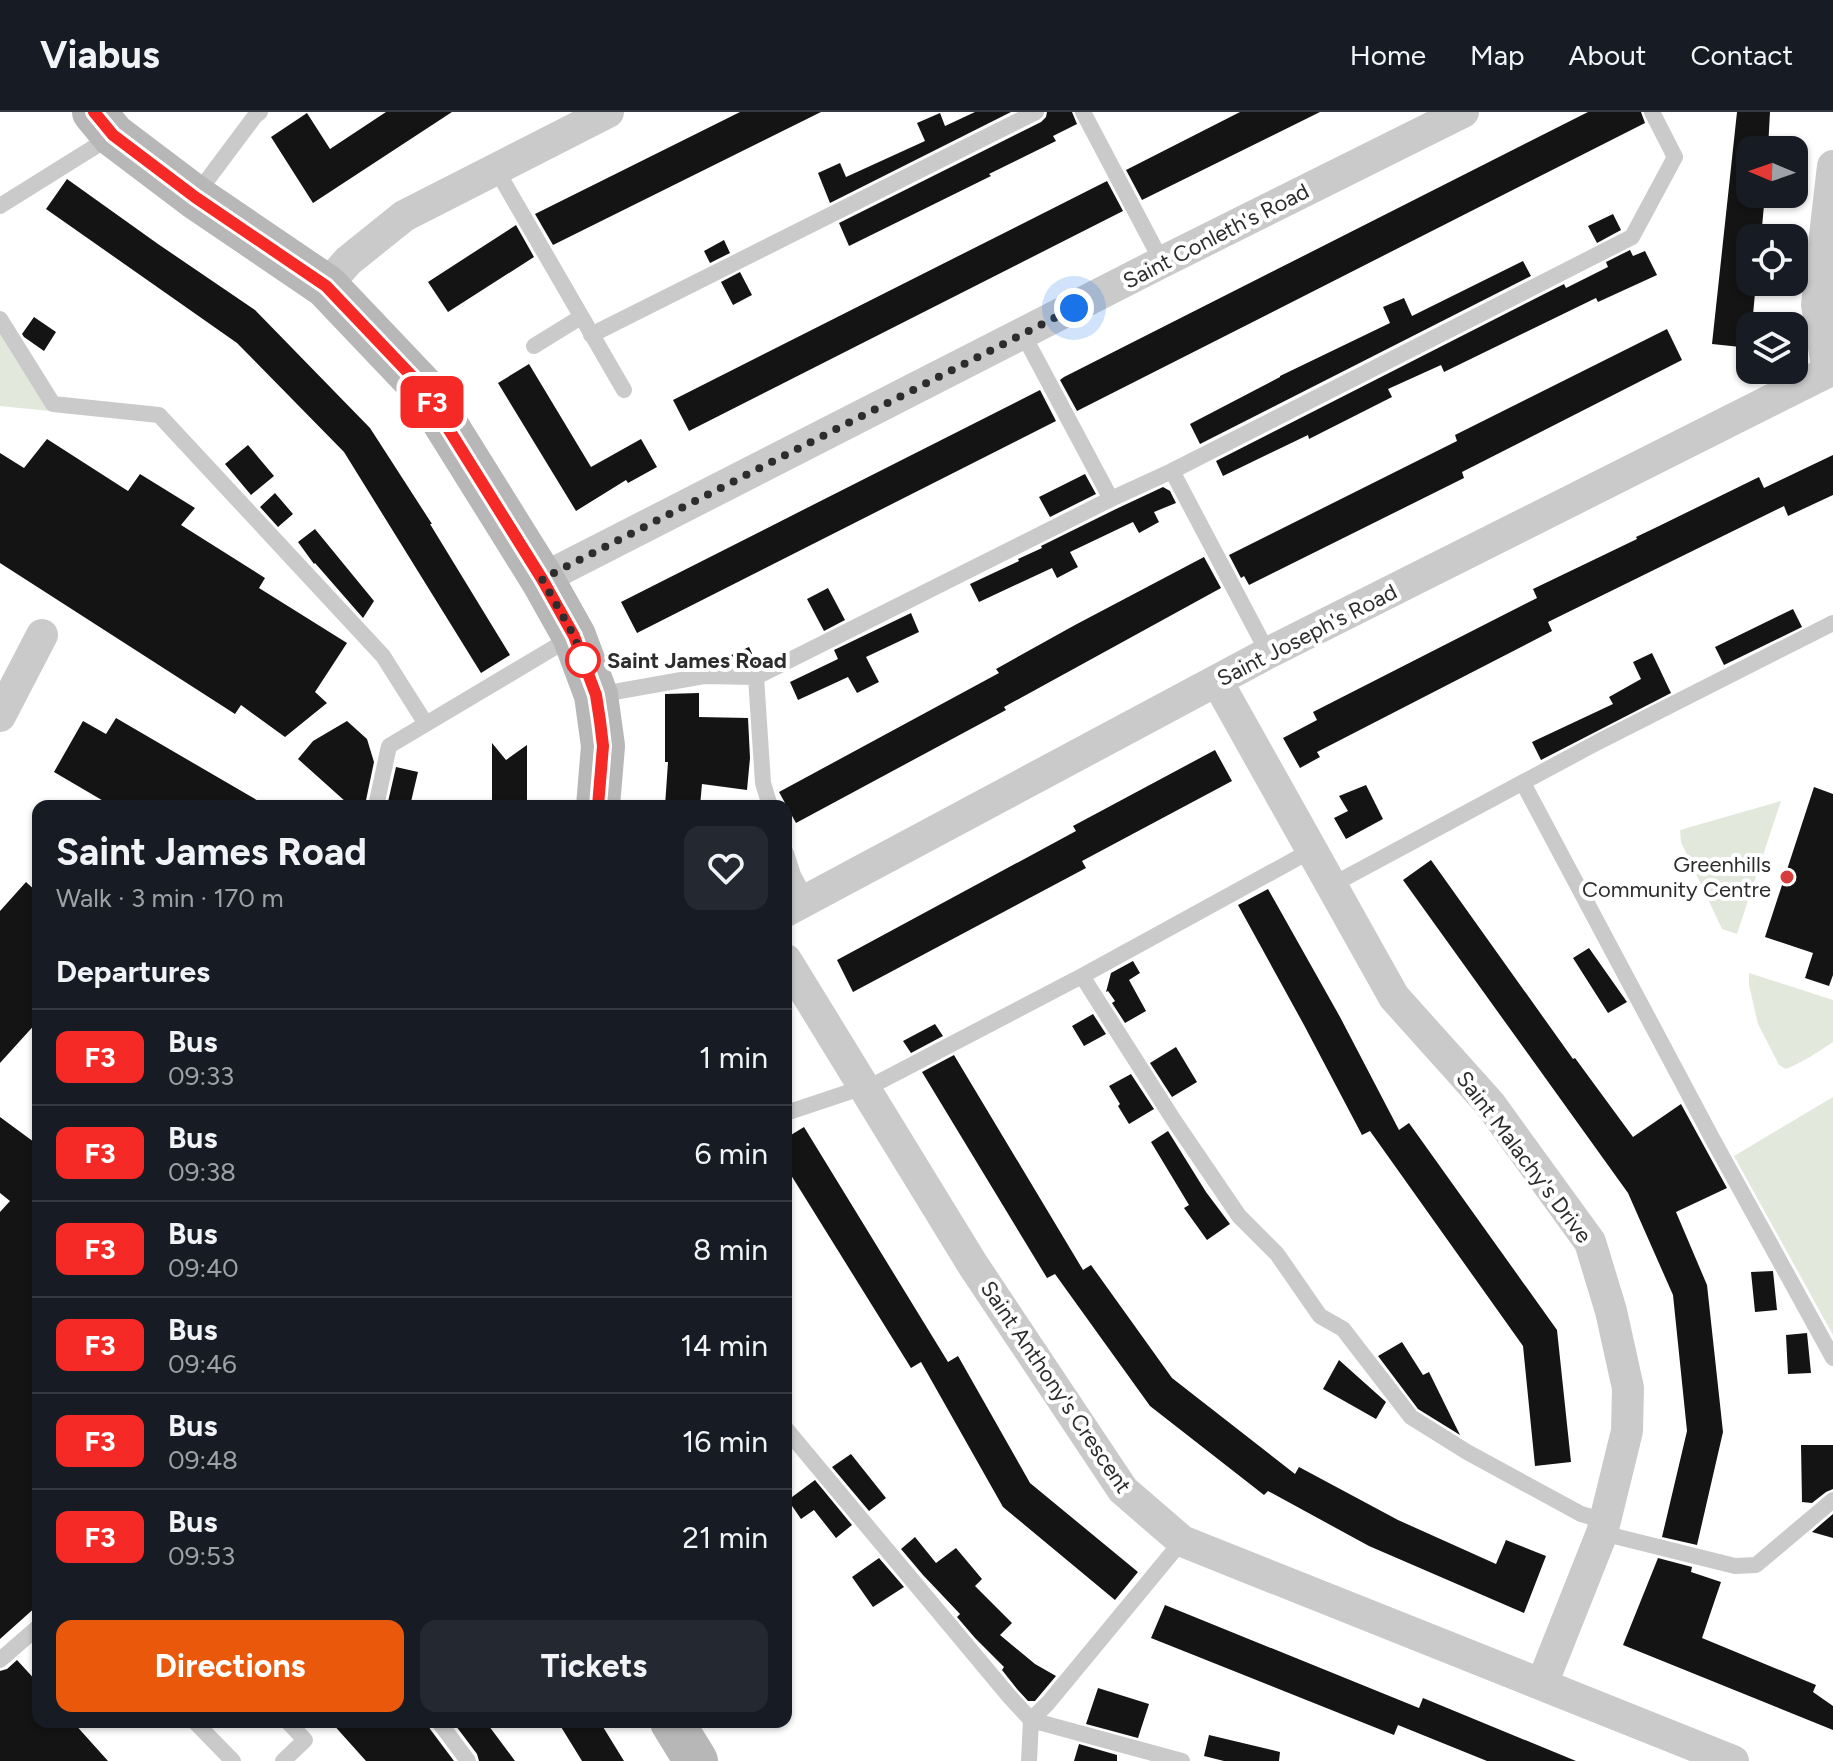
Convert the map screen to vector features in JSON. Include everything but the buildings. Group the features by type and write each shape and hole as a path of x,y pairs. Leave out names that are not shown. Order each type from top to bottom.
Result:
{"street":[{"path":"326,286 348,261 404,216 608,112"},
{"name":"Saint Conleth's Road","path":"542,579 1463,112"},
{"path":"104,123 195,197 326,286 423,388 574,636 596,695 603,746 598,800"},
{"path":"1830,370 1817,305 1833,166"},
{"name":"Saint Joseph's Road","path":"796,906 1268,653 1830,370"},
{"path":"0,716 42,635"},
{"name":"Saint Malachy's Drive","path":"1217,681 1394,997 1490,1104 1590,1242 1611,1311 1628,1388 1627,1431 1604,1527 1542,1684"},
{"name":"Saint Anthony's Crescent","path":"792,970 973,1265 1123,1490 1182,1541 1733,1761"},
{"path":"676,1728 696,1761"}],"lane":[{"path":"195,197 260,112"},
{"path":"591,335 1036,112"},
{"path":"1083,112 1162,262"},
{"path":"596,695 704,676 756,677 1172,471 1632,237 1675,157 1652,112"},
{"path":"0,206 104,123"},
{"path":"496,169 624,390"},
{"path":"534,346 581,317"},
{"path":"0,319 53,404 159,415 383,656 426,724"},
{"path":"1023,334 1111,499"},
{"path":"1172,471 1268,653"},
{"path":"1332,885 1598,742 1833,623"},
{"path":"377,800 389,746 574,636"},
{"path":"756,677 763,783 768,800"},
{"path":"1523,783 1833,1358"},
{"path":"792,1111 885,1079 1312,850"},
{"path":"792,872 796,906"},
{"path":"1082,976 1239,1216 1277,1254 1320,1316 1343,1329 1411,1417 1467,1452 1604,1527 1735,1566 1756,1565 1833,1500"},
{"path":"792,1436 1031,1720 1182,1761"},
{"path":"1029,1761 1031,1720 1182,1541"},
{"path":"0,1660 32,1632"},
{"path":"201,1728 233,1761"},
{"path":"283,1761 305,1740 294,1728"},
{"path":"443,1728 468,1761"}],"shaded area":[{"path":"0,329 49,411 0,406"},
{"path":"1781,801 1737,934 1722,929 1681,842 1680,830"},
{"path":"1749,973 1833,1000 1833,1042 1786,1069 1779,1065 1758,1024"},
{"path":"1833,1097 1833,1335 1734,1156"}],"bus line":[{"name":"F3","path":"94,112 113,135 195,197 326,286 423,388 574,636 596,695 600,721 603,746 598,800"}],"place":[{"name":"Saint James Road","path":"583,660"},
{"name":"Greenhills Community Centre","path":"1787,877"}],"route":[{"path":"583,660 585,665 574,636 542,579 1074,308"}]}
